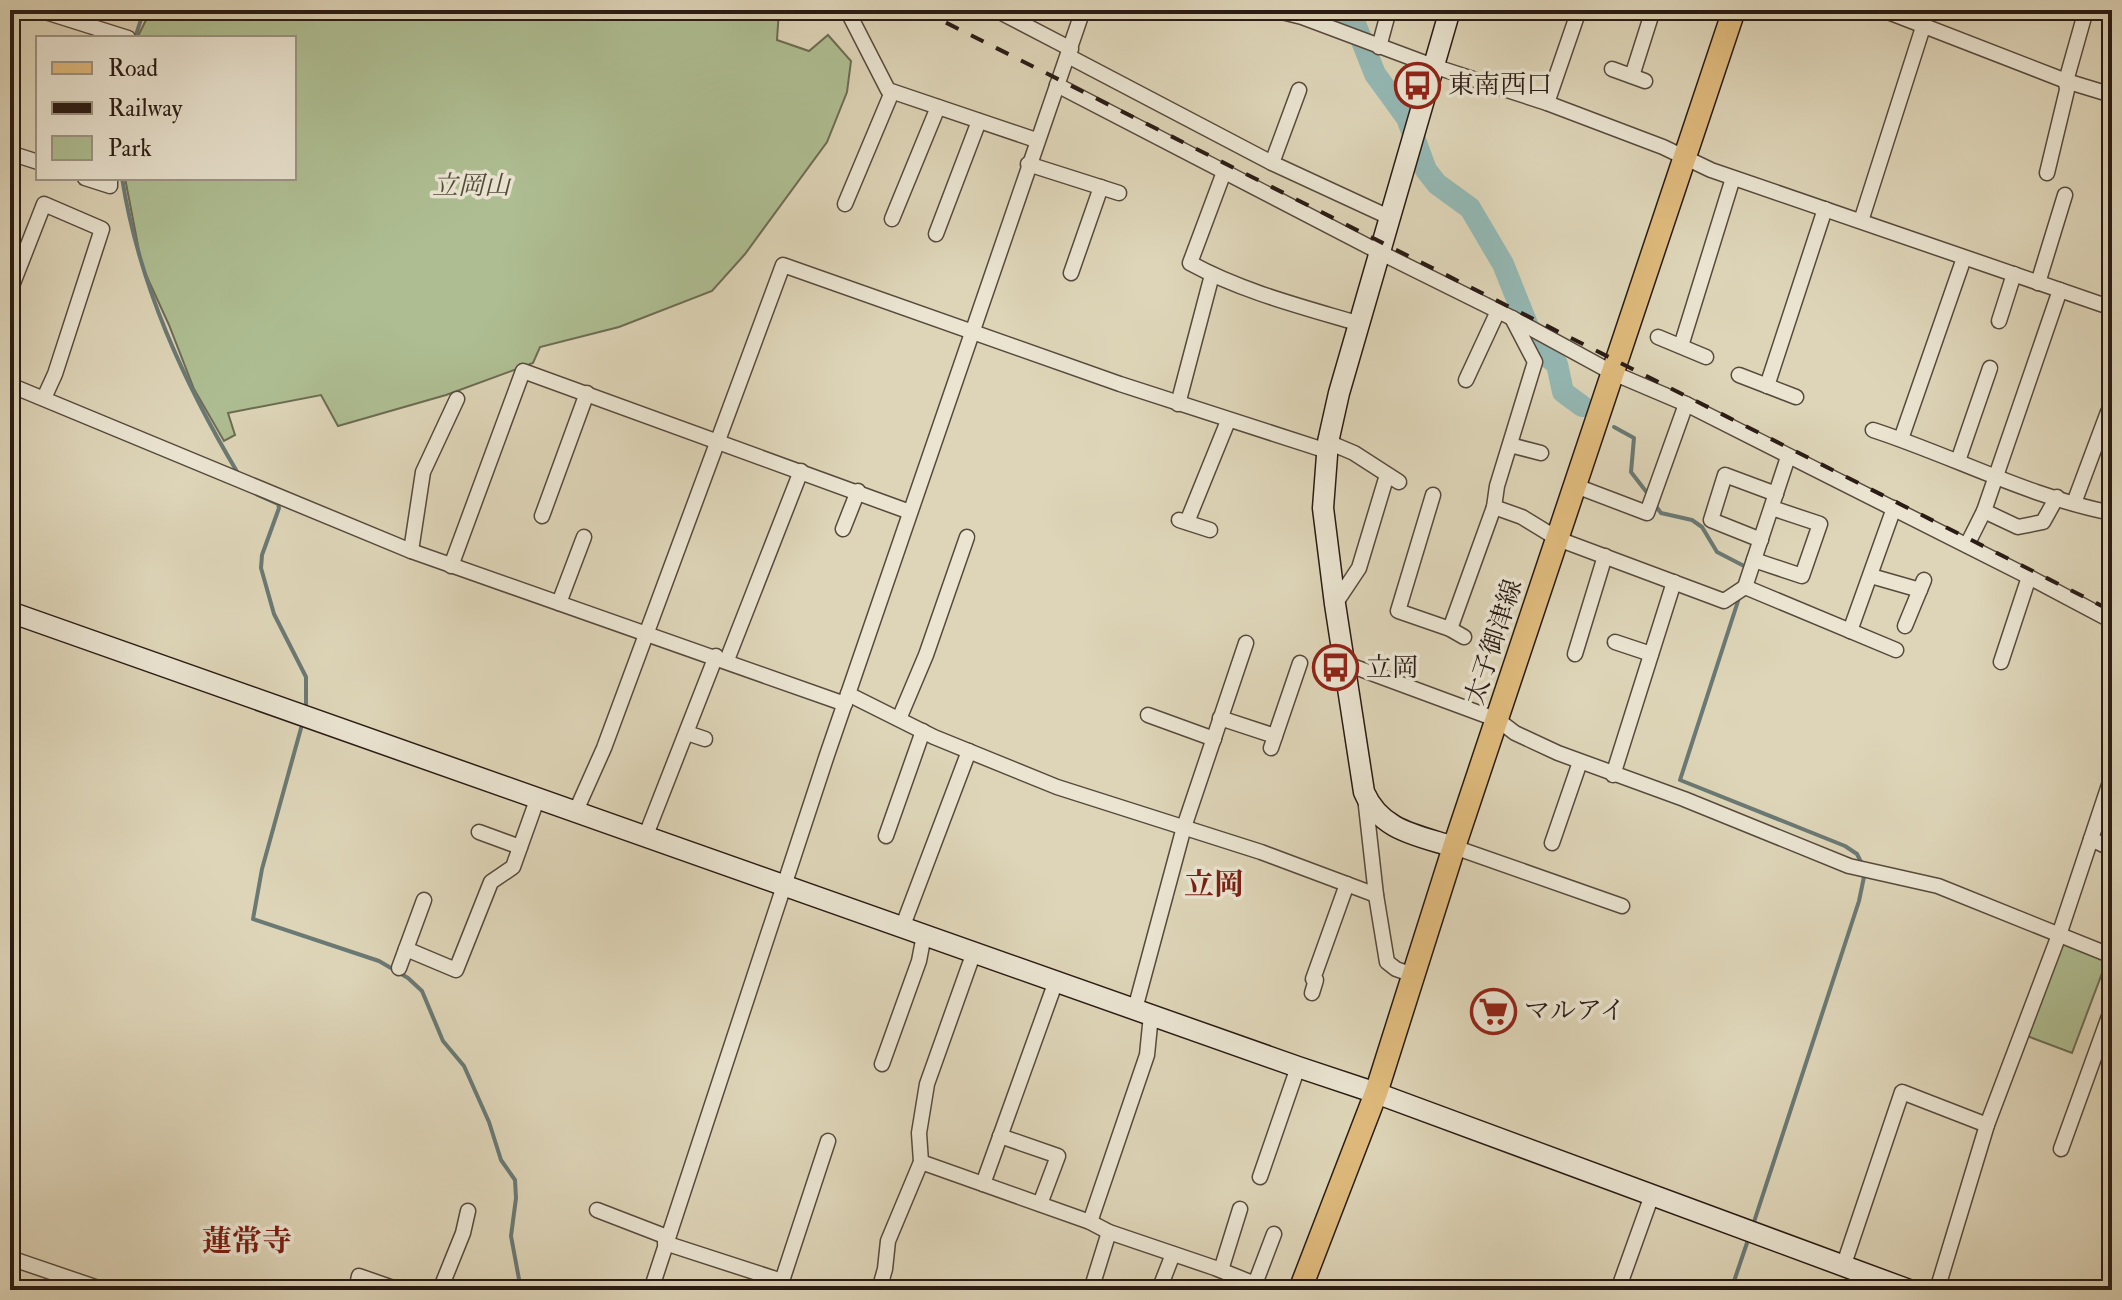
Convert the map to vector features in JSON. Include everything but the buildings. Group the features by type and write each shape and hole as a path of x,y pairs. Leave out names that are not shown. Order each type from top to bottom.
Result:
{"main road":[{"name":"太子御津線","path":"1300,1290 1376,1093 1454,847 1734,10"}],"street":[{"path":"39,10 122,36"},
{"path":"847,10 888,90 1036,140"},
{"path":"996,10 1272,163 1391,218"},
{"path":"651,1290 971,330 1083,10"},
{"path":"1274,10 1303,14 1379,47 1547,103 1663,147 1684,159 1733,178 2112,308"},
{"path":"1379,47 1389,10"},
{"path":"1413,975 1387,962 1323,508 1328,446 1450,10"},
{"path":"1547,103 1579,10"},
{"path":"1612,69 1638,79 1653,10"},
{"path":"1883,10 2066,81 2112,95"},
{"path":"2047,173 2067,90 2066,81 2086,10"},
{"path":"1861,221 1924,24"},
{"path":"1057,85 1505,314 1613,373 1686,404 2112,621"},
{"path":"1272,163 1299,90"},
{"path":"845,204 850,178 863,147 892,92"},
{"path":"891,212 910,160 938,107"},
{"path":"936,234 950,178 979,121"},
{"path":"10,153 36,161"},
{"path":"1028,164 1119,193"},
{"path":"1224,172 1190,263 1212,275 1292,304 1360,324"},
{"path":"1681,346 1733,178"},
{"path":"91,180 110,186 110,180"},
{"path":"1071,273 1101,187"},
{"path":"2038,283 2065,195"},
{"path":"10,291 44,204 102,229 55,374 44,398"},
{"path":"1767,386 1825,209"},
{"path":"1901,439 1964,258"},
{"path":"575,813 604,748 783,265 1228,421 1354,453 1393,479 1359,568 1335,604"},
{"path":"1999,321 2014,274"},
{"path":"1178,404 1212,275"},
{"path":"1967,545 1984,511 2060,290"},
{"path":"1466,380 1505,314"},
{"path":"1450,629 1494,507 1497,486 1535,362 1505,314"},
{"path":"1658,337 1706,357"},
{"path":"1958,461 1990,368"},
{"path":"451,566 523,371 910,512"},
{"path":"1739,375 1796,397"},
{"path":"10,385 451,566 847,699 1057,787 1184,827 1376,895"},
{"path":"542,516 587,393"},
{"path":"411,551 423,472 457,399"},
{"path":"1576,486 1647,513 1686,404"},
{"path":"2074,503 2112,408"},
{"path":"1210,530 1183,521 1228,421"},
{"path":"1873,430 1995,476 2112,513"},
{"path":"1510,445 1541,453"},
{"path":"1494,507 1522,517 1558,539 1724,601 1745,587 1788,457"},
{"path":"646,835 682,738 721,658 801,471"},
{"path":"1754,560 1802,576 1820,524 1725,475 1711,520 1761,540"},
{"path":"843,529 858,491"},
{"path":"1433,495 1398,611 1464,637"},
{"path":"1984,511 2018,527 2043,522 2057,497"},
{"path":"1850,631 1894,508"},
{"path":"559,603 584,537"},
{"path":"899,719 912,673 941,625 959,576 967,537"},
{"path":"1575,654 1605,556"},
{"path":"1871,576 1922,585 1905,626"},
{"path":"2001,662 2029,577"},
{"path":"1613,775 1674,582"},
{"path":"1745,587 1896,650"},
{"path":"10,612 1376,1093 1909,1290"},
{"path":"1090,1222 1147,1055 1143,1012 1184,827 1246,643"},
{"path":"1621,649 1651,654"},
{"path":"1220,718 1273,742 1300,663"},
{"path":"1344,663 1498,720 1515,733 1580,762 1684,799 1849,866 1938,886 2112,956"},
{"path":"1148,715 1214,739"},
{"path":"886,836 900,809 923,731"},
{"path":"687,733 705,739"},
{"path":"902,928 969,751"},
{"path":"1552,843 1580,762"},
{"path":"1937,1290 1987,1125 2059,935 2112,776"},
{"path":"1364,792 1379,818 1389,825 1622,906"},
{"path":"406,949 456,970 491,882 513,867 538,797"},
{"path":"479,832 520,847"},
{"path":"2091,839 2112,849"},
{"path":"1312,993 1320,945 1347,884"},
{"path":"399,968 424,900"},
{"path":"882,1064 919,961 924,935"},
{"path":"879,1290 888,1241 921,1162 919,1133 927,1084 974,952"},
{"path":"983,1184 1056,981"},
{"path":"2061,1149 2112,1008"},
{"path":"1260,1177 1298,1067"},
{"path":"1844,1264 1902,1092 1987,1125"},
{"path":"1000,1136 1058,1156 1040,1204"},
{"path":"597,1210 781,1285 828,1141"},
{"path":"921,1162 1270,1290"},
{"path":"1618,1290 1652,1195"},
{"path":"1221,1270 1240,1209"},
{"path":"440,1290 463,1233 468,1211"},
{"path":"1091,1290 1109,1232"},
{"path":"1255,1284 1274,1234"},
{"path":"1159,1290 1173,1254"},
{"path":"10,1258 104,1290"},
{"path":"356,1290 359,1276 399,1290"}],"green space":[{"name":"立岡山","path":"151,10 779,10 777,40 809,51 828,35 851,61 847,92 827,142 745,254 712,291 619,327 540,347 533,363 446,395 338,426 321,395 228,413 235,435 224,441 194,389 142,266 125,180 296,180 296,36 138,36"},
{"path":"2061,942 2107,960 2072,1053 2027,1036"}],"waterway":[{"path":"136,36 144,10"},
{"path":"1341,10 1354,21 1375,74 1407,118 1426,170 1437,184 1470,208 1503,264 1537,349 1557,364 1563,392 1582,406"},
{"path":"122,180 140,257 166,332 200,405 239,475"},
{"path":"1614,427 1634,438 1631,472 1648,494"},
{"path":"258,495 278,504 279,508 262,555 261,568 274,614 306,677 306,709"},
{"path":"1655,505 1661,513 1692,520 1702,527 1717,552 1746,567"},
{"path":"1739,598 1680,780 1845,846 1857,854 1862,864"},
{"path":"303,721 262,869 253,919 379,961 408,978 422,991 443,1041 464,1066 489,1122 501,1160 515,1180 511,1236 521,1290"},
{"path":"1753,1225 1859,901 1865,872"},
{"path":"1731,1290 1749,1237"}],"railway":[{"path":"921,10 2112,611"}],"place":[{"name":"東南西口","path":"1417,85"},
{"name":"立岡","path":"1335,668"},
{"name":"マルアイ","path":"1493,1011"}],"district":[{"name":"立岡","path":"1214,884"},
{"name":"蓮常寺","path":"247,1241"}]}
